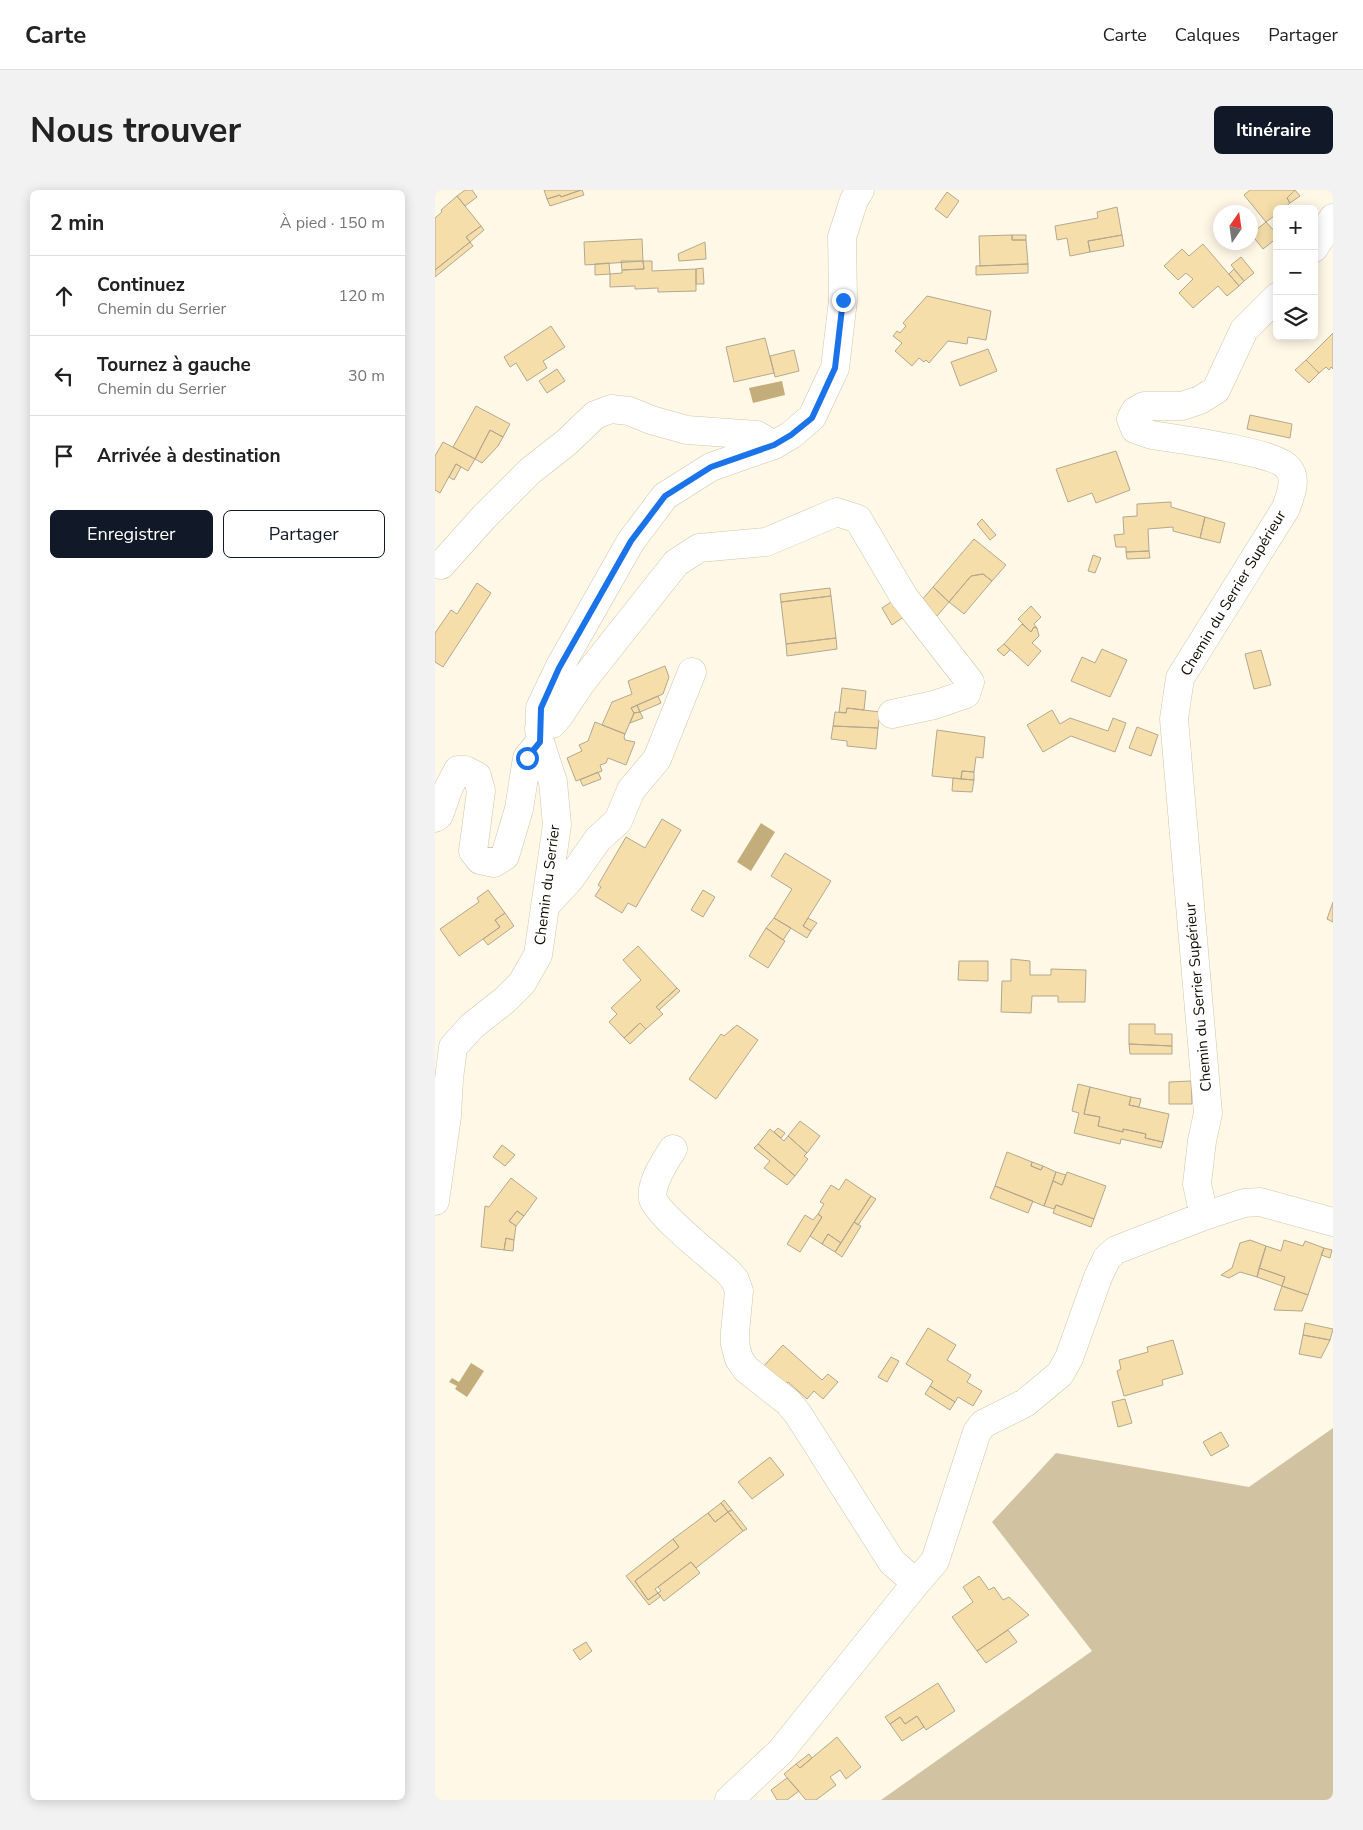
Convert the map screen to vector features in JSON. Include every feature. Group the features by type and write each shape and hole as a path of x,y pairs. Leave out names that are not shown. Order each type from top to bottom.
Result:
{"street":[{"name":"Chemin du Serrier","path":"435,1201 447,1116 453,1047 471,1026 505,1000 522,983 538,955 557,825 553,782 540,735 541,708 559,668 631,541 665,496 711,467 774,445 791,435 812,418 835,368 843,300 842,237 854,200 860,190"},
{"path":"1318,242 1333,218"},
{"name":"Chemin du Serrier Supérieur","path":"1204,1216 1197,1184 1202,1141 1208,1113 1174,718 1180,678 1286,508 1293,480 1289,468 1279,460 1258,454 1152,435 1135,429 1131,419 1135,412 1144,406 1182,406 1199,400 1216,390 1244,330 1273,301"},
{"path":"441,566 484,517 530,472 567,442 595,415 611,409 629,411 651,420 687,430 757,435 774,445"},
{"path":"435,818 439,815 449,787 458,770 465,770 477,776 481,791 473,851 480,860 494,863 505,856 519,809 527,758 540,735 559,716 581,682 676,563 699,548 766,542 837,512 858,520 904,597 970,682 966,694 934,705 892,714"},
{"path":"545,906 570,879 598,839 619,822 631,790 657,760 692,672"},
{"path":"673,1149 664,1162 653,1187 653,1198 663,1214 735,1280 739,1291 735,1344 739,1359 746,1370 788,1402 798,1414 892,1562 916,1583"},
{"path":"729,1800 781,1751 935,1560 977,1432 983,1424 1025,1403 1060,1374 1069,1358 1107,1258 1116,1250 1204,1216 1244,1203 1260,1202 1333,1222"}],"shaded area":[{"path":"782,381 785,395 753,403 749,388"},
{"path":"761,823 775,832 751,871 737,862"},
{"path":"471,1363 484,1371 467,1397 455,1389 457,1386 449,1382 452,1378 459,1382"},
{"path":"1333,1428 1333,1800 881,1800 1092,1651 992,1522 1056,1453 1249,1487"}],"building":[{"path":"465,190 472,190 477,197 465,206 457,196"},
{"path":"544,190 581,190 561,197 560,195 547,199"},
{"path":"582,190 584,195 550,206 547,199 560,195 561,197"},
{"path":"1250,190 1295,190 1287,198 1290,203 1288,205 1273,205 1273,217 1266,222 1258,212 1258,205 1252,205 1244,195"},
{"path":"1295,190 1300,196 1290,203 1287,198"},
{"path":"947,192 959,201 947,218 935,209"},
{"path":"457,196 481,226 466,237 470,242 435,270 435,218"},
{"path":"1117,207 1122,235 1088,241 1090,252 1070,256 1067,238 1057,240 1055,226 1098,218 1097,212"},
{"path":"1266,222 1273,230 1273,241 1263,249 1258,243 1258,228"},
{"path":"481,226 484,230 470,242 466,237"},
{"path":"1012,235 1026,235 1026,240 1012,240"},
{"path":"1012,235 1012,240 1026,240 1028,264 980,266 979,236"},
{"path":"1122,235 1124,246 1090,252 1088,241"},
{"path":"642,239 643,261 585,265 584,242"},
{"path":"470,242 473,246 435,277 435,270"},
{"path":"705,242 706,259 679,261 678,254"},
{"path":"1203,244 1239,286 1227,296 1218,286 1193,308 1179,293 1193,279 1186,273 1178,280 1164,266 1182,249 1189,256"},
{"path":"1241,257 1254,273 1244,281 1231,265"},
{"path":"621,261 643,261 644,269 622,270"},
{"path":"643,261 652,261 652,271 696,269 696,291 658,292 658,288 635,289 635,286 610,287 610,274 622,273 622,270 644,269"},
{"path":"609,263 610,274 595,275 595,264"},
{"path":"1028,264 1028,273 976,275 976,266"},
{"path":"703,268 704,284 696,284 696,269"},
{"path":"1234,269 1244,281 1239,286 1229,274"},
{"path":"927,296 991,311 986,340 968,337 967,344 948,341 929,363 919,358 912,366 895,351 902,343 893,336 897,331 900,333 906,326 903,323"},
{"path":"551,326 565,347 543,361 547,368 527,381 516,363 510,367 504,357"},
{"path":"1333,333 1333,369 1331,367 1329,370 1326,367 1319,373 1306,360"},
{"path":"765,338 774,373 734,382 726,347"},
{"path":"988,349 997,371 960,386 951,362"},
{"path":"794,350 799,371 775,377 770,356"},
{"path":"1306,360 1319,373 1309,383 1295,370"},
{"path":"557,369 565,381 547,393 539,381"},
{"path":"476,406 510,424 503,437 490,430 475,459 453,447"},
{"path":"1250,415 1292,424 1290,438 1247,429"},
{"path":"490,430 503,437 498,446 482,463 475,459"},
{"path":"443,442 475,459 468,471 456,464 440,493 435,490 435,456"},
{"path":"1116,451 1130,490 1096,503 1092,493 1068,502 1056,469"},
{"path":"456,464 461,467 454,480 449,477"},
{"path":"1171,502 1171,507 1205,517 1200,538 1173,531 1173,527 1148,529 1149,551 1126,552 1126,547 1116,547 1114,535 1124,534 1123,517 1137,516 1137,504"},
{"path":"1205,517 1225,523 1220,543 1200,538"},
{"path":"982,519 996,535 990,540 977,524"},
{"path":"974,539 1006,565 992,581 983,574 971,576 949,602 933,587"},
{"path":"1149,551 1150,558 1127,559 1126,552"},
{"path":"1093,555 1101,558 1095,573 1088,571"},
{"path":"983,574 992,581 964,614 949,602 971,576"},
{"path":"477,583 491,593 443,667 435,662 435,633 451,610 457,614"},
{"path":"933,587 949,602 937,616 921,601"},
{"path":"830,588 831,596 781,602 780,594"},
{"path":"831,596 836,638 786,644 781,602"},
{"path":"894,600 905,616 892,625 882,608"},
{"path":"1031,606 1041,617 1034,624 1037,628 1034,627 1031,632 1018,619"},
{"path":"1022,624 1031,632 1034,627 1037,628 1039,636 1032,643 1041,651 1028,666 1004,644"},
{"path":"836,638 837,649 787,656 786,644"},
{"path":"1004,644 1010,650 1004,656 997,650"},
{"path":"1102,649 1127,660 1110,697 1071,681 1082,657 1095,663"},
{"path":"1261,650 1271,685 1254,689 1245,654"},
{"path":"665,666 669,677 663,694 631,708 634,713 625,734 602,725 612,702 632,694 628,681"},
{"path":"842,688 866,691 864,710 847,708 846,713 839,712"},
{"path":"658,696 661,703 640,712 637,705"},
{"path":"637,705 640,712 634,713 631,708"},
{"path":"847,708 880,712 878,728 833,726 835,712 846,713"},
{"path":"1052,710 1060,724 1070,718 1108,731 1113,718 1126,723 1115,752 1071,736 1043,752 1027,725"},
{"path":"640,712 643,718 630,723 634,713"},
{"path":"595,722 625,734 625,740 635,742 626,765 608,758 606,763 600,765 602,771 576,781 567,758 582,751 579,745 588,741"},
{"path":"833,726 878,728 876,749 847,746 847,741 831,739"},
{"path":"1137,727 1158,735 1151,756 1129,748"},
{"path":"937,730 985,737 983,758 976,757 974,772 962,771 961,779 932,776"},
{"path":"962,771 974,772 974,780 961,779"},
{"path":"598,772 601,779 583,786 580,780"},
{"path":"953,778 974,780 972,792 952,791"},
{"path":"662,819 681,830 636,907 628,903 622,913 595,896 601,887 598,885 626,837 645,848"},
{"path":"785,853 831,881 803,926 811,931 807,938 774,918 792,889 771,876"},
{"path":"488,890 505,913 495,920 500,927 459,956 440,929 479,902 477,898"},
{"path":"703,890 715,897 703,917 691,910"},
{"path":"1333,902 1333,922 1327,919"},
{"path":"505,913 514,926 488,945 483,939 500,927 495,920"},
{"path":"774,918 791,928 783,940 766,928"},
{"path":"808,918 817,923 811,931 803,926"},
{"path":"766,928 785,941 768,968 749,956"},
{"path":"638,946 677,988 656,1007 663,1014 646,1029 640,1023 624,1038 609,1022 617,1014 611,1008 641,980 623,960"},
{"path":"1011,959 1030,961 1030,975 1051,975 1051,969 1086,970 1085,1002 1058,1002 1058,996 1032,996 1031,1013 1001,1012 1002,981 1011,981"},
{"path":"959,961 988,961 988,981 958,980"},
{"path":"677,988 680,991 659,1010 656,1007"},
{"path":"640,1023 646,1029 630,1044 624,1038"},
{"path":"1129,1024 1155,1024 1155,1034 1172,1034 1172,1046 1129,1044"},
{"path":"737,1025 758,1040 716,1099 689,1079 721,1034 724,1036"},
{"path":"1129,1044 1172,1046 1172,1054 1130,1054"},
{"path":"1191,1081 1192,1104 1169,1104 1169,1082"},
{"path":"1078,1084 1090,1087 1084,1114 1100,1117 1098,1126 1123,1132 1123,1129 1146,1134 1145,1138 1163,1142 1161,1148 1121,1139 1120,1144 1074,1133 1079,1113 1072,1111"},
{"path":"1090,1087 1131,1097 1129,1105 1169,1114 1163,1142 1145,1138 1146,1134 1123,1129 1123,1132 1098,1126 1100,1117 1084,1114"},
{"path":"1131,1097 1141,1099 1139,1107 1129,1105"},
{"path":"800,1121 820,1136 807,1153 788,1136"},
{"path":"778,1128 785,1133 781,1138 774,1132"},
{"path":"770,1129 784,1141 788,1136 807,1153 804,1156 808,1159 795,1176 758,1144"},
{"path":"758,1144 795,1176 787,1185 764,1168 770,1161 754,1148"},
{"path":"502,1145 515,1155 505,1166 493,1157"},
{"path":"1007,1152 1032,1162 1031,1166 1041,1170 1043,1166 1056,1172 1044,1206 995,1186"},
{"path":"1032,1162 1043,1166 1041,1170 1031,1166"},
{"path":"1056,1172 1066,1175 1062,1185 1053,1181"},
{"path":"1067,1172 1106,1186 1094,1219 1056,1205 1054,1209 1044,1206 1053,1181 1062,1185"},
{"path":"511,1178 537,1198 524,1216 517,1211 509,1221 516,1226 514,1240 506,1238 504,1250 481,1247 485,1206 489,1207"},
{"path":"846,1179 871,1196 841,1243 828,1234 822,1244 810,1236 822,1217 818,1214 824,1204 820,1202 831,1185 839,1190"},
{"path":"995,1186 1033,1201 1028,1213 990,1198"},
{"path":"871,1196 876,1199 858,1225 854,1222"},
{"path":"1056,1205 1094,1219 1091,1227 1053,1213"},
{"path":"517,1211 524,1216 516,1226 509,1221"},
{"path":"818,1214 822,1217 800,1252 787,1244 805,1215 813,1220"},
{"path":"854,1222 861,1226 842,1257 835,1252"},
{"path":"828,1234 841,1243 835,1252 822,1244"},
{"path":"506,1238 514,1240 513,1251 504,1250"},
{"path":"1250,1240 1266,1246 1257,1277 1240,1272 1229,1278 1221,1275 1232,1268 1240,1243"},
{"path":"1284,1240 1303,1246 1305,1241 1324,1248 1308,1295 1282,1286 1285,1277 1259,1268 1266,1246 1281,1251"},
{"path":"1324,1248 1332,1250 1330,1258 1321,1255"},
{"path":"1259,1268 1285,1277 1282,1286 1257,1277"},
{"path":"1282,1286 1308,1295 1302,1311 1274,1310"},
{"path":"1305,1323 1333,1329 1330,1340 1303,1335"},
{"path":"928,1328 956,1345 947,1360 971,1375 967,1382 982,1391 973,1406 958,1397 955,1402 930,1386 933,1381 906,1364"},
{"path":"1303,1335 1330,1340 1321,1358 1299,1354"},
{"path":"1173,1340 1183,1374 1162,1380 1163,1385 1124,1396 1117,1371 1121,1369 1119,1360 1148,1352 1147,1347"},
{"path":"783,1345 822,1380 828,1374 838,1382 823,1399 814,1391 807,1399 788,1382 785,1386 763,1367"},
{"path":"891,1357 899,1361 887,1382 878,1377"},
{"path":"930,1386 955,1402 950,1410 925,1394"},
{"path":"1125,1399 1132,1423 1118,1427 1112,1402"},
{"path":"1221,1432 1229,1446 1211,1456 1203,1442"},
{"path":"770,1457 784,1475 752,1499 738,1482"},
{"path":"724,1500 732,1510 728,1512 721,1503"},
{"path":"721,1503 728,1512 715,1522 708,1513"},
{"path":"732,1510 747,1529 743,1531 728,1512"},
{"path":"728,1512 743,1531 696,1568 691,1562 655,1589 658,1593 648,1600 635,1581 679,1547 673,1539 708,1513 715,1522"},
{"path":"673,1539 679,1547 635,1581 648,1600 658,1593 661,1596 649,1605 626,1576"},
{"path":"691,1562 700,1573 664,1601 658,1593 661,1591 658,1587"},
{"path":"979,1576 989,1590 994,1587 1003,1600 1009,1597 1029,1615 977,1651 952,1617 973,1602 963,1587"},
{"path":"1008,1630 1017,1642 986,1663 977,1651"},
{"path":"586,1642 592,1651 580,1660 573,1650"},
{"path":"938,1683 955,1711 926,1730 917,1716 905,1724 900,1717 890,1724 885,1717"},
{"path":"917,1716 924,1727 902,1741 890,1724 900,1717 905,1724"},
{"path":"837,1737 861,1767 846,1779 840,1770 830,1777 836,1785 816,1800 806,1800 784,1774 796,1764 800,1768"},
{"path":"809,1754 812,1758 800,1768 796,1764"},
{"path":"787,1778 799,1791 787,1800 777,1800 771,1790"}],"route":[{"path":"527,758 540,742 541,708 559,668 631,541 665,496 711,467 753,454 774,445 791,435 812,418 835,368 843,300"}]}
